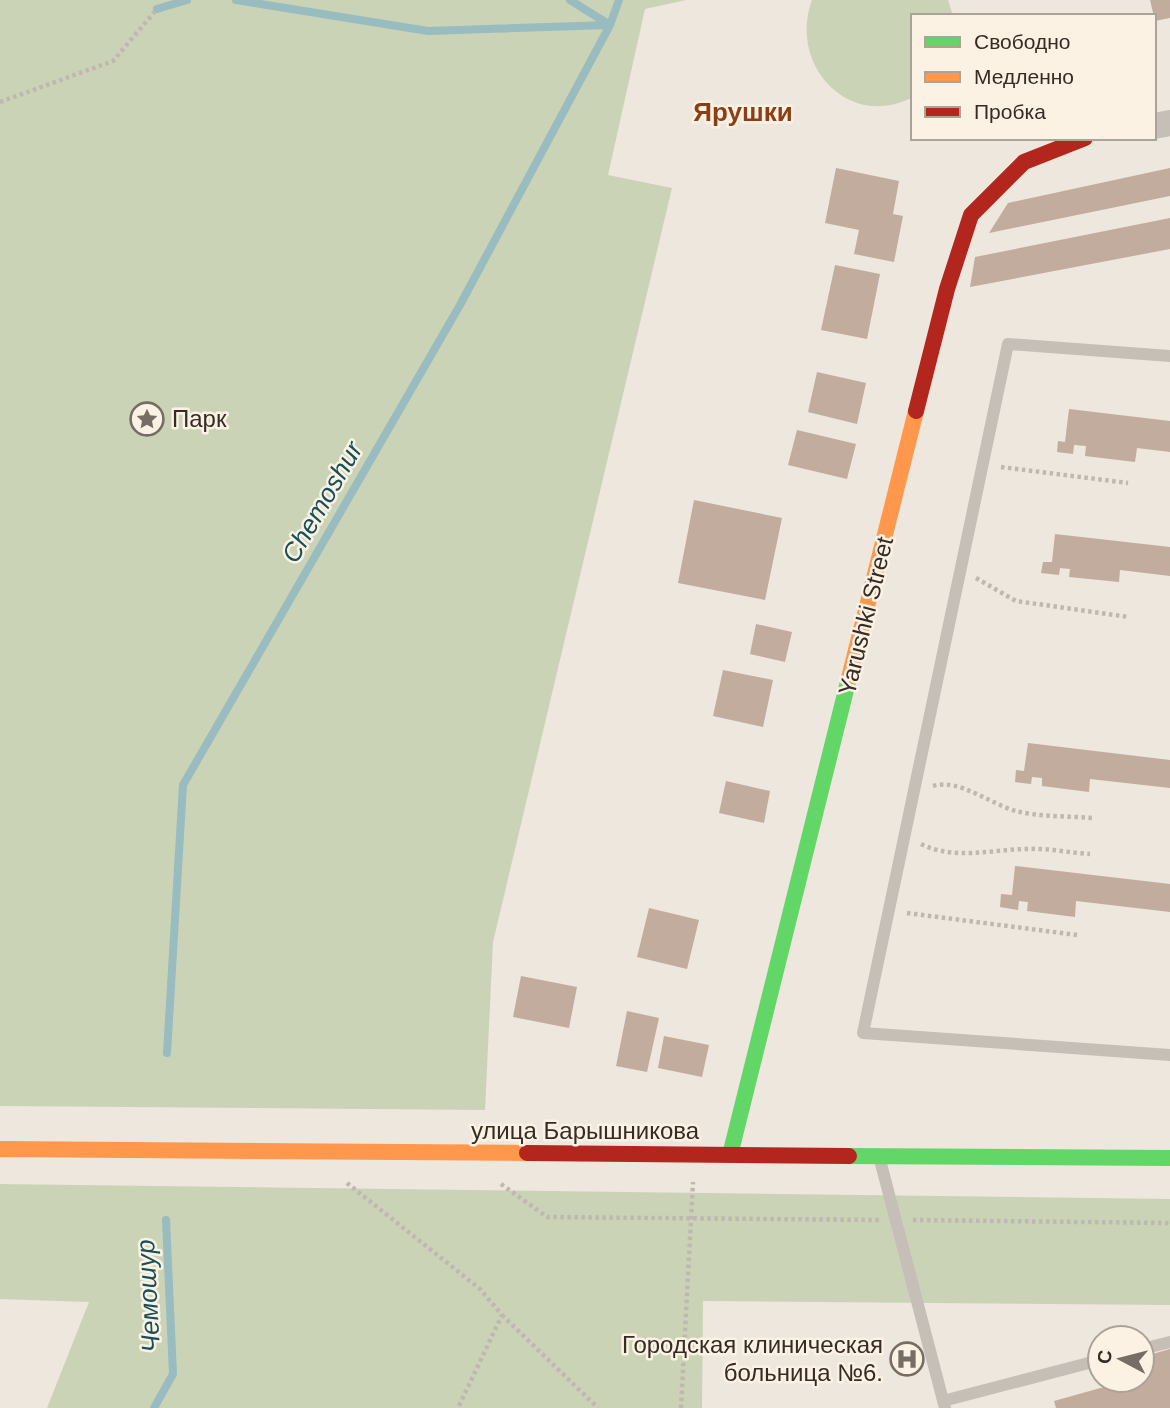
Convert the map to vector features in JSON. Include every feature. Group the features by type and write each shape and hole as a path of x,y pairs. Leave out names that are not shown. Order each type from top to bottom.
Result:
{"street":[{"name":"Yarushki Street","path":"730,1155 947,289 971,215 1024,162 1080,140"},
{"name":"улица Барышникова","path":"0,1149 1170,1158"}],"lane":[{"path":"1170,356 1008,344 863,1033 1170,1055"},
{"path":"880,1156 894,1220 944,1404 1086,1364"}],"path":[{"path":"0,102 113,61 157,9"},
{"path":"982,465 1128,483"},
{"path":"960,569 1016,601 1129,617"},
{"path":"913,794 938,784 964,787 985,800 1018,811 1092,818"},
{"path":"904,835 931,849 968,855 1032,848 1090,854"},
{"path":"889,911 1077,935"},
{"path":"681,1408 694,1154"},
{"path":"354,1179 341,1179 480,1289 502,1315 598,1408"},
{"path":"497,1181 547,1217 1170,1223"},
{"path":"457,1408 502,1315"}],"green space":[{"path":"0,0 686,0 645,9 608,175 672,188 493,942 485,1110 0,1106"},
{"path":"812,0 948,0 952,14 911,14 911,98 889,105 866,105 846,98 829,85 816,68 809,47 807,24"},
{"path":"0,1184 1170,1199 1170,1305 703,1301 702,1408 47,1408 89,1302 0,1299"}],"building":[{"path":"1150,0 1170,0 1170,18 1156,21 1156,14 1153,14"},
{"path":"836,168 899,181 893,214 903,216 894,262 854,254 859,230 825,223"},
{"path":"1170,168 1170,196 989,233 1008,203"},
{"path":"1170,218 1170,249 970,287 975,257"},
{"path":"835,265 880,274 867,339 821,330"},
{"path":"817,372 866,383 857,424 808,412"},
{"path":"1069,409 1170,421 1170,452 1137,448 1135,462 1085,456 1086,446 1074,445 1073,454 1057,452 1058,441 1065,442"},
{"path":"797,430 856,444 847,479 788,465"},
{"path":"694,500 782,518 765,600 678,583"},
{"path":"1055,534 1170,547 1170,576 1120,570 1119,582 1069,577 1070,569 1060,568 1059,575 1041,573 1043,562 1052,562"},
{"path":"756,624 792,632 785,662 750,654"},
{"path":"723,670 773,680 763,727 713,716"},
{"path":"1028,743 1170,760 1170,788 1090,779 1089,792 1042,786 1042,778 1032,777 1031,784 1015,782 1016,770 1024,771"},
{"path":"726,781 770,791 764,823 719,813"},
{"path":"1015,866 1170,884 1170,912 1076,901 1075,917 1027,911 1028,902 1019,901 1018,910 1000,907 1001,894 1012,895"},
{"path":"649,908 699,920 687,969 637,957"},
{"path":"521,976 577,987 569,1028 513,1017"},
{"path":"627,1011 659,1018 647,1072 616,1066"},
{"path":"664,1036 709,1045 702,1077 658,1068"},
{"path":"1170,1349 1170,1408 1056,1408 1054,1401 1086,1392 1156,1394 1156,1353"}],"waterway":[{"path":"157,9 187,0"},
{"path":"236,0 428,31 610,25"},
{"path":"570,0 610,25"},
{"name":"Chemoshur","path":"167,1053 183,785 460,305 610,25 619,0"},
{"name":"Чемошур","path":"154,1408 173,1374 166,1220"}],"traffic: fast":[{"path":"730,1155 849,678"},
{"path":"849,1156 1170,1158"}],"traffic: slow":[{"path":"849,678 916,411"},
{"path":"0,1149 527,1153"}],"traffic: jam":[{"path":"916,411 947,289 971,215 1024,162 1080,140"},
{"path":"527,1153 849,1156"}],"place":[{"name":"Парк","path":"147,419"},
{"name":"Городская клиническая больница №6.","path":"907,1359"}],"district":[{"name":"Ярушки","path":"743,112"}]}
